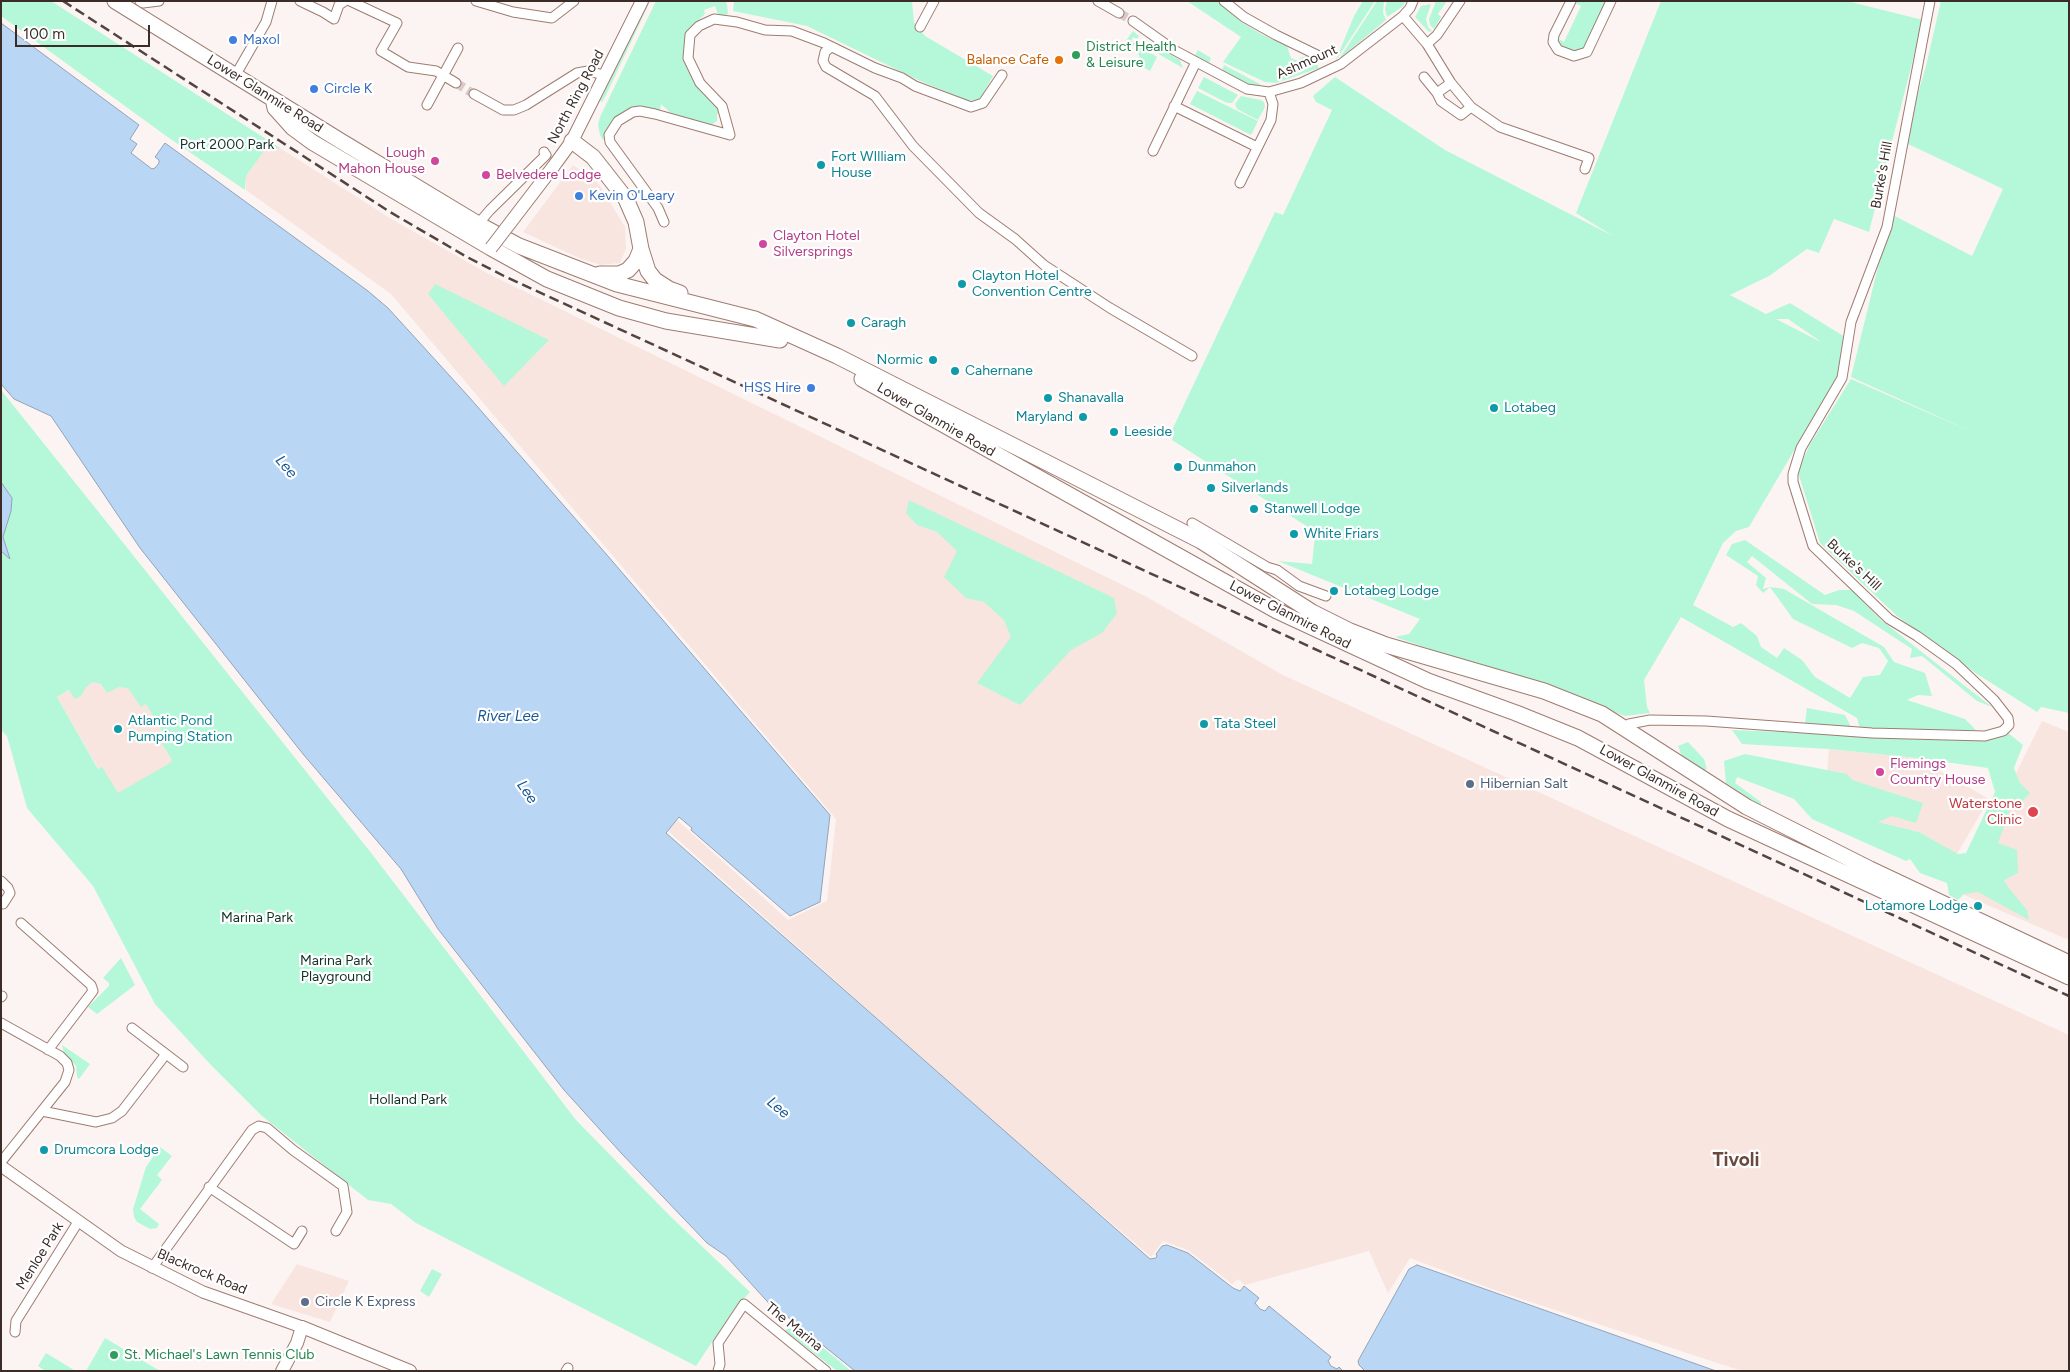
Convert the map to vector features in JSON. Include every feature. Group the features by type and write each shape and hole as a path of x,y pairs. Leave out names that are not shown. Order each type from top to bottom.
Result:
{"highway":[{"name":"Lower Glanmire Road","path":"115,1 141,5 235,76 478,224 519,246 617,284 755,320 837,356 1265,573 1312,612 1350,631 1386,646 1544,691 1602,714 1627,728 1704,781 1747,807 1870,869 2069,963"},
{"path":"272,99 275,108 293,128 312,142 490,248 571,290 620,308 688,326 780,340"},
{"path":"572,141 593,157 626,199 636,222 641,249 649,272 655,280 670,289 755,320"},
{"name":"Lower Glanmire Road","path":"519,246 529,254 572,275 614,290 752,326 878,387 1277,611 1428,681 1578,738 1728,819 2069,976"},
{"path":"583,271 620,274 628,270 636,261 641,249"}],"main road":[{"name":"North Ring Road","path":"490,248 572,141 642,1"},
{"name":"Blackrock Road","path":"302,1327 410,1371"},
{"path":"282,1371 297,1343 302,1327"}],"street":[{"path":"141,5 159,1"},
{"path":"235,76 266,22 272,1"},
{"path":"300,1 323,12 334,20 339,5 345,1"},
{"path":"350,1 401,25 381,51 408,67 436,71 456,84"},
{"path":"476,1 513,12 552,18 574,1"},
{"path":"1098,1 1119,13"},
{"path":"1224,1 1244,17 1297,51 1317,55"},
{"name":"Ashmount","path":"1134,21 1149,34 1247,89 1269,92 1301,83 1341,64 1403,16 1413,1"},
{"path":"1427,44 1437,35 1460,1"},
{"path":"1571,1 1554,35 1553,42 1558,50 1574,56 1587,52 1611,1"},
{"name":"Burke's Hill","path":"1627,728 1629,724 1650,720 1706,721 1872,733 1985,736 1999,733 2010,725 2008,718 1994,700 1956,664 1889,618 1813,546 1792,482 1792,474 1801,448 1842,378 1851,322 1887,227 1930,1"},
{"path":"920,27 930,3"},
{"path":"1403,16 1427,44 1451,83 1471,107 1500,127 1589,158 1585,169"},
{"path":"664,222 658,208 610,142 609,135 618,121 633,112 640,111 730,134 722,106 700,83 688,58 690,35 699,26 714,18 765,30 792,31 902,78 915,86 971,108 983,103 1002,75"},
{"path":"831,47 825,52 823,61 826,67 875,96 913,146 979,213 1015,239 1044,265 1110,308 1192,356"},
{"path":"427,105 458,48"},
{"path":"1153,151 1196,62"},
{"path":"474,94 503,110 514,110 526,105 577,74 588,71 604,75"},
{"path":"1424,77 1441,101 1461,115 1471,107"},
{"path":"1437,93 1451,83"},
{"path":"1240,183 1273,112 1269,92"},
{"path":"1174,106 1257,147"},
{"path":"478,224 546,154 544,152"},
{"path":"1192,523 1265,573 1277,570 1300,586 1326,596"},
{"path":"1,881 10,893 3,904"},
{"path":"21,923 91,985 93,991 48,1050"},
{"path":"1,1022 64,1060 69,1070 65,1082 42,1111 2,1169"},
{"path":"132,1028 183,1067"},
{"path":"42,1111 62,1117 97,1122 112,1118 122,1111 166,1054"},
{"path":"152,1268 252,1130 263,1125 343,1186 347,1212 336,1231"},
{"name":"Blackrock Road","path":"2,1169 121,1251 152,1268 203,1292 302,1327"},
{"path":"209,1187 294,1244 302,1231"},
{"name":"Menloe Park","path":"16,1332 16,1321 78,1222"},
{"name":"The Marina","path":"718,1371 720,1364 718,1343 744,1304 826,1371"}],"shaded area":[{"path":"280,148 393,220 487,273 1145,596 1283,675 2069,1035 2069,1371 1742,1371 1497,1291 1410,1258 1388,1293 1369,1251 1245,1285 1238,1279 1232,1284 1188,1250 1163,1241 1151,1257 1000,1128 668,831 677,820 788,920 827,901 836,819 391,294 246,190 246,176 264,150"},
{"path":"573,165 599,184 625,227 626,249 620,263 601,265 581,259 523,232"},
{"path":"122,661 181,764 117,801 57,697"},
{"name":"Waterstone Clinic","path":"2042,721 2069,732 2069,940 1957,892"},
{"path":"1829,749 1917,758 1989,799 1957,854 1919,832 1848,815 1827,772"},
{"path":"297,1264 349,1281 330,1322 271,1304"}],"green space":[{"name":"Port 2000 Park","path":"1,1 51,1 280,148 264,151 246,176 245,190 169,138 1,16"},
{"path":"647,1 650,1 602,102 600,101"},
{"path":"656,1 725,1 727,4 728,14 719,17 715,6 704,10 705,14 689,29 686,43 685,61 720,108 717,121 710,126 673,115 661,104 660,111 636,108 603,140 598,125 600,117"},
{"path":"734,1 912,1 914,22 925,36 993,76 980,99 969,101 918,80 807,26 733,11"},
{"path":"1187,1 1217,1 1241,22 1287,46 1291,58 1298,61 1300,58 1307,56 1318,60 1319,68 1276,83 1265,82 1223,62 1241,37"},
{"path":"1363,1 1375,1 1335,62 1354,16"},
{"path":"1377,1 1384,1 1383,13 1386,20 1339,59"},
{"path":"1387,1 1406,1 1402,7 1387,17 1385,9"},
{"path":"1436,1 1447,1 1438,14 1441,17 1434,29 1430,25 1429,19"},
{"path":"1577,1 1607,1 1585,48 1576,53 1561,46 1558,42 1559,39 1564,42 1581,6 1575,3"},
{"path":"1661,1 1847,1 1923,20 1869,232 1834,219 1819,253 1807,249 1769,276 1730,295 1766,314 1790,303 1845,337 1839,374 1749,527 1736,531 1723,543 1693,605 1733,627 1741,623 1757,636 1761,647 1777,658 1784,648 1802,660 1815,677 1850,698 1863,677 1880,675 1888,661 1879,648 1862,643 1852,648 1793,619 1770,587 1784,589 1884,647 1894,662 1925,673 1932,696 1918,695 1907,700 1965,719 1979,733 1860,729 1857,718 1681,617 1644,680 1647,707 1650,713 1625,716 1395,637 1409,634 1420,619 1278,561 1312,564 1315,536 1311,529 1172,440 1173,428 1275,212 1283,215 1332,110 1316,102 1313,96 1335,77 1445,150 1613,236 1576,213","holes":["1776,319 1788,319 1820,341"]},
{"path":"1941,1 2069,1 2069,713 2041,707 2037,712 1977,674 1897,616 1820,543 1798,472 1809,446 1851,379 1972,432 1851,377 1891,214 1972,256 2003,189 1904,142 1926,66"},
{"path":"1431,4 1426,19 1428,27 1432,31 1429,32 1415,17 1421,6"},
{"path":"1133,31 1139,36 1137,39 1133,37 1131,41 1157,57 1150,71 1143,67 1136,47 1125,42"},
{"path":"1158,48 1180,60 1183,68 1155,52"},
{"path":"1198,50 1211,58 1209,63 1195,55"},
{"path":"1224,65 1260,84 1260,86 1249,85 1222,71"},
{"path":"1204,77 1238,95 1232,103 1227,103 1198,88"},
{"path":"1197,91 1258,121 1251,135 1190,104"},
{"path":"1241,96 1264,102 1265,107 1258,120 1237,109 1235,104"},
{"path":"435,284 549,340 504,386 428,294"},
{"name":"Marina Park","path":"1,390 372,854 576,1120 669,1215 750,1292 735,1308 696,1366 416,1223 391,1204 368,1200 262,1116 210,1064 155,1004 93,886 27,808 7,736 1,730","holes":["93,682 101,684 107,693 119,687 128,688 141,707 146,704 163,733 158,737 172,760 170,763 118,793 102,767 98,769 57,697 69,690 75,699 81,696 86,687"]},
{"path":"909,500 1114,598 1117,613 1102,633 1071,650 1020,705 977,683 1011,637 1004,620 984,602 966,598 944,577 957,551 937,532 917,525 906,513"},
{"path":"1745,540 1825,595 1839,590 1852,590 1881,620 1992,707 1977,701 1922,656 1910,658 1912,649 1854,611 1836,605 1812,604 1752,556 1747,562 1766,578 1763,589 1770,587 1763,593 1756,585 1758,576 1726,555 1732,544"},
{"path":"1807,708 1845,715 1851,727 1805,723"},
{"path":"1732,730 1985,740 2007,732 2023,745 2014,768 2020,783 2030,793 2020,804 2016,800 2009,804 2010,810 1998,843 2017,850 2018,873 2004,880 2027,910 2029,920 1978,892 1964,894 1958,900 1949,895 1947,883 1920,873 1910,859 1906,861 1812,819 1794,799 1737,777 1735,783 1761,802 1761,806 1726,783 1724,761 1745,754 1847,774 1852,780 1923,803 1916,823 1892,816 1878,822 1919,832 1958,854 1966,853 1995,792 1988,768 1917,758 1829,749 1742,744"},
{"path":"1688,742 1704,759 1707,769 1703,771 1683,759 1678,746"},
{"path":"121,958 135,985 97,1014 88,1007 109,986 109,983 103,978"},
{"path":"62,1045 90,1064 79,1079 76,1066 64,1053"},
{"path":"160,1147 172,1156 157,1175 162,1180 140,1209 159,1224 157,1228 150,1229 137,1222 133,1209 146,1167"},
{"path":"432,1269 442,1274 429,1297 420,1291"},
{"path":"792,1322 851,1371 837,1371 785,1331"},
{"name":"St. Michael's Lawn Tennis Club","path":"105,1338 160,1371 86,1371"},
{"path":"46,1353 74,1371 45,1371 38,1366"}],"water":[{"name":"River Lee","path":"1,23 139,125 130,139 137,144 131,153 152,169 159,163 159,160 155,157 165,143 368,291 388,308 469,397 607,555 830,815 820,902 790,916 691,830 692,828 679,817 666,833 1150,1259 1156,1258 1156,1254 1162,1246 1167,1245 1188,1253 1233,1288 1240,1291 1244,1286 1259,1298 1255,1303 1260,1309 1265,1311 1269,1306 1331,1357 1328,1361 1331,1366 1337,1369 1339,1367 1343,1371 855,1371 784,1314 775,1310 726,1256 707,1243 564,1090 438,929 401,869 303,754 140,548 51,416 14,399 1,384"},
{"path":"1,482 12,498 11,511 3,537 10,559 1,551"},
{"path":"1417,1265 1716,1371 1365,1371 1358,1361 1409,1269"}],"tunnel":[{"path":"1119,13 1133,21"},
{"path":"456,83 474,94"}],"railway":[{"path":"63,1 390,212 467,257 504,276 2069,996"}],"place":[{"name":"Maxol","path":"233,40"},
{"name":"District Health & Leisure","path":"1076,55"},
{"name":"Balance Cafe","path":"1059,60"},
{"name":"Circle K","path":"314,89"},
{"name":"Lough Mahon House","path":"435,161"},
{"name":"Fort WIlliam House","path":"821,165"},
{"name":"Belvedere Lodge","path":"486,175"},
{"name":"Kevin O'Leary","path":"579,196"},
{"name":"Clayton Hotel Silversprings","path":"763,244"},
{"name":"Clayton Hotel Convention Centre","path":"962,284"},
{"name":"Caragh","path":"851,323"},
{"name":"Normic","path":"933,360"},
{"name":"Cahernane","path":"955,371"},
{"name":"HSS Hire","path":"811,388"},
{"name":"Shanavalla","path":"1048,398"},
{"name":"Lotabeg","path":"1494,408"},
{"name":"Maryland","path":"1083,417"},
{"name":"Leeside","path":"1114,432"},
{"name":"Dunmahon","path":"1178,467"},
{"name":"Silverlands","path":"1211,488"},
{"name":"Stanwell Lodge","path":"1254,509"},
{"name":"White Friars","path":"1294,534"},
{"name":"Lotabeg Lodge","path":"1334,591"},
{"name":"Tata Steel","path":"1204,724"},
{"name":"Atlantic Pond Pumping Station","path":"118,729"},
{"name":"Flemings Country House","path":"1880,772"},
{"name":"Hibernian Salt","path":"1470,784"},
{"name":"Waterstone Clinic","path":"2033,812"},
{"name":"Lotamore Lodge","path":"1978,906"},
{"name":"Drumcora Lodge","path":"44,1150"},
{"name":"Circle K Express","path":"305,1302"},
{"name":"St. Michael's Lawn Tennis Club","path":"114,1355"}],"district":[{"name":"Tivoli","path":"1736,1160"}],"water label":[{"name":"Lee","path":"286,467"},
{"name":"Lee","path":"527,792"},
{"name":"Lee","path":"778,1108"}],"park label":[{"name":"Marina Park Playground","path":"336,970"},
{"name":"Holland Park","path":"408,1100"}]}
